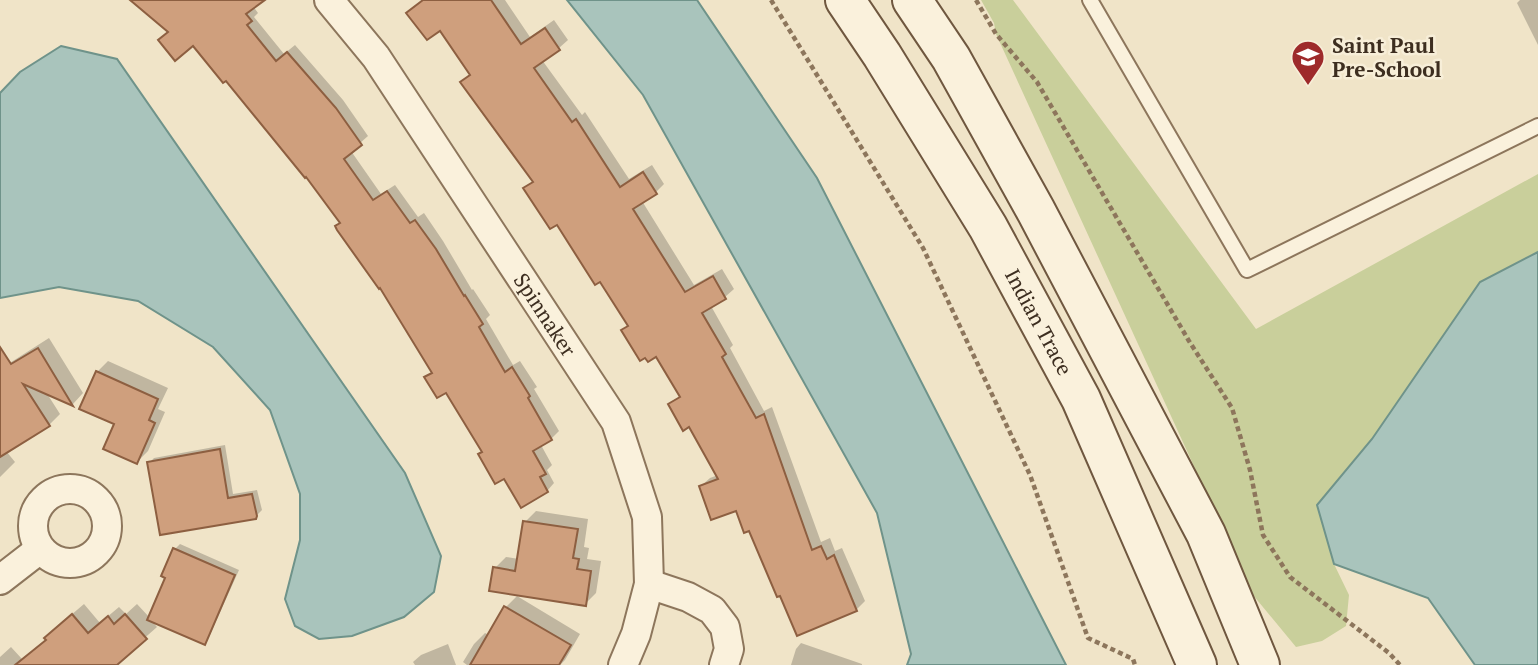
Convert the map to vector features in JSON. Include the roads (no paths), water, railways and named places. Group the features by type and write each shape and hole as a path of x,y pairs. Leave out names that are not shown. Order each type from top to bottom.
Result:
{"main road":[{"name":"Indian Trace","path":"845,0 988,227 1081,399 1196,665"},
{"path":"912,0 951,58 1036,211 1200,522 1260,665"}],"street":[{"name":"Spinnaker","path":"329,0 376,57 616,422 647,517 649,584 636,634 623,665"},
{"path":"0,580 40,549"},
{"path":"649,584 688,597 712,610 725,627 729,649 724,665"}],"lane":[{"path":"1090,0 1247,270 1538,126"}],"water":[{"path":"567,0 697,0 817,178 1066,665 907,665 911,654 877,513 643,95"},
{"path":"61,46 117,59 405,473 441,556 434,592 404,617 352,636 319,639 295,626 285,599 300,540 300,494 270,410 213,347 138,301 59,287 0,298 0,93 20,72"},
{"path":"1538,252 1538,665 1475,665 1428,598 1334,564 1317,505 1372,439 1480,282"}],"place":[{"name":"Saint Paul Pre-School","path":"1308,87"}]}
